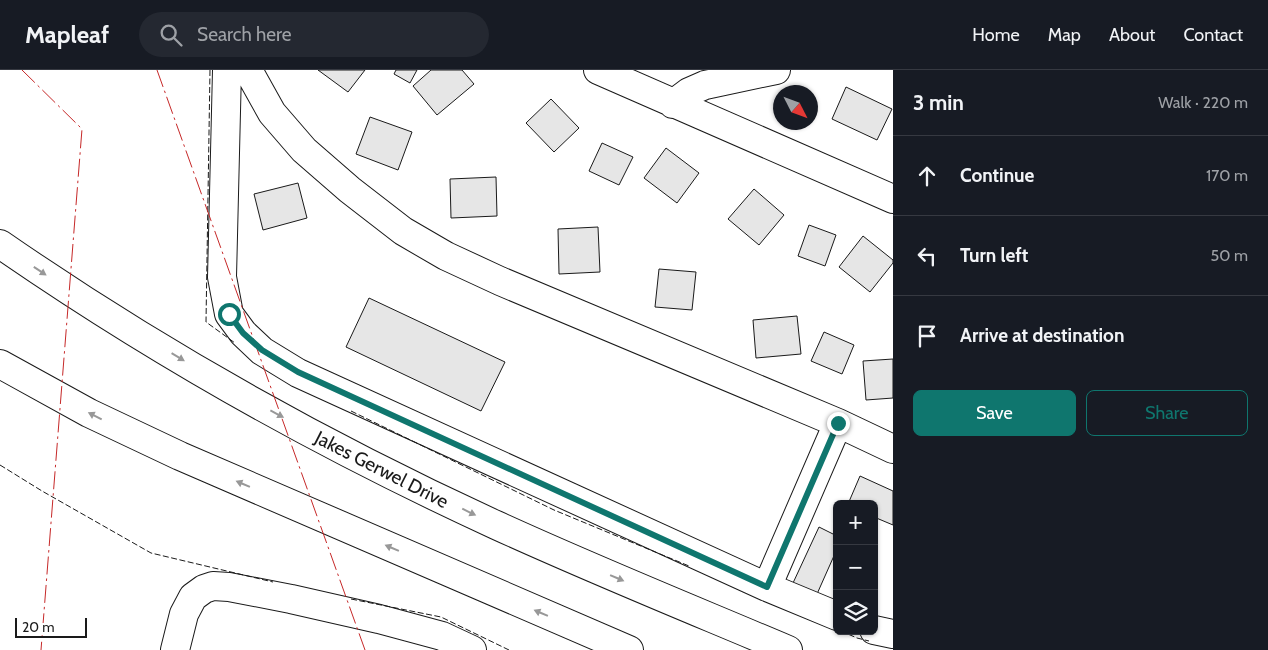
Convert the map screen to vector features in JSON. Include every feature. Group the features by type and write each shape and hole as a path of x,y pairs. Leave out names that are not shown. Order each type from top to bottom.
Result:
{"main road":[{"path":"227,70 222,278 229,314 243,333 262,350 298,372 767,587 833,614"},
{"path":"248,70 272,113 304,150 350,190 403,230 446,256 500,281 838,423 893,449"},
{"path":"598,70 893,199"},
{"path":"673,104 689,92 705,85 776,70"},
{"name":"Jakes Gerwel Drive","path":"0,244 94,306 178,358 364,461 557,552 788,650"},
{"path":"0,364 89,413 180,456 629,650"},
{"path":"767,587 838,423"},
{"path":"175,650 184,614 192,597 204,589 213,586 229,587 291,599 379,620 442,636 472,650"},
{"path":"878,631 893,634"},
{"path":"586,632 614,650"}],"building":[{"path":"318,70 365,70 348,92"},
{"path":"396,70 417,70 410,83 394,74"},
{"path":"431,70 462,70 474,84 437,115 413,86"},
{"path":"846,87 892,109 877,140 832,119"},
{"path":"551,99 579,128 554,152 526,123"},
{"path":"370,117 412,132 398,170 356,154"},
{"path":"602,143 633,157 619,185 589,171"},
{"path":"666,148 699,173 677,203 644,178"},
{"path":"496,177 497,216 451,218 450,179"},
{"path":"298,183 307,218 263,230 254,194"},
{"path":"754,189 784,215 759,245 728,219"},
{"path":"809,225 836,235 825,266 798,256"},
{"path":"598,227 600,272 559,274 558,229"},
{"path":"863,236 893,260 893,263 870,292 839,267"},
{"path":"659,269 696,272 692,310 655,307"},
{"path":"369,298 505,362 481,411 346,347"},
{"path":"797,316 801,354 756,358 753,320"},
{"path":"824,332 854,345 842,374 811,361"},
{"path":"893,359 893,398 866,400 863,361"},
{"path":"860,476 893,491 893,525 878,519 878,500 850,500"},
{"path":"819,527 833,534 833,558 817,594 793,583"}],"fence":[{"path":"210,70 206,322 235,343"},
{"path":"351,411 554,510 689,566"},
{"path":"0,465 151,553 273,582"},
{"path":"351,599 441,617 509,650"},
{"path":"850,635 869,641"}],"power":[{"path":"22,70 82,129 41,650"},
{"path":"157,70 365,650"}],"route":[{"path":"229,314 243,333 262,350 298,372 767,587 838,423"}]}
